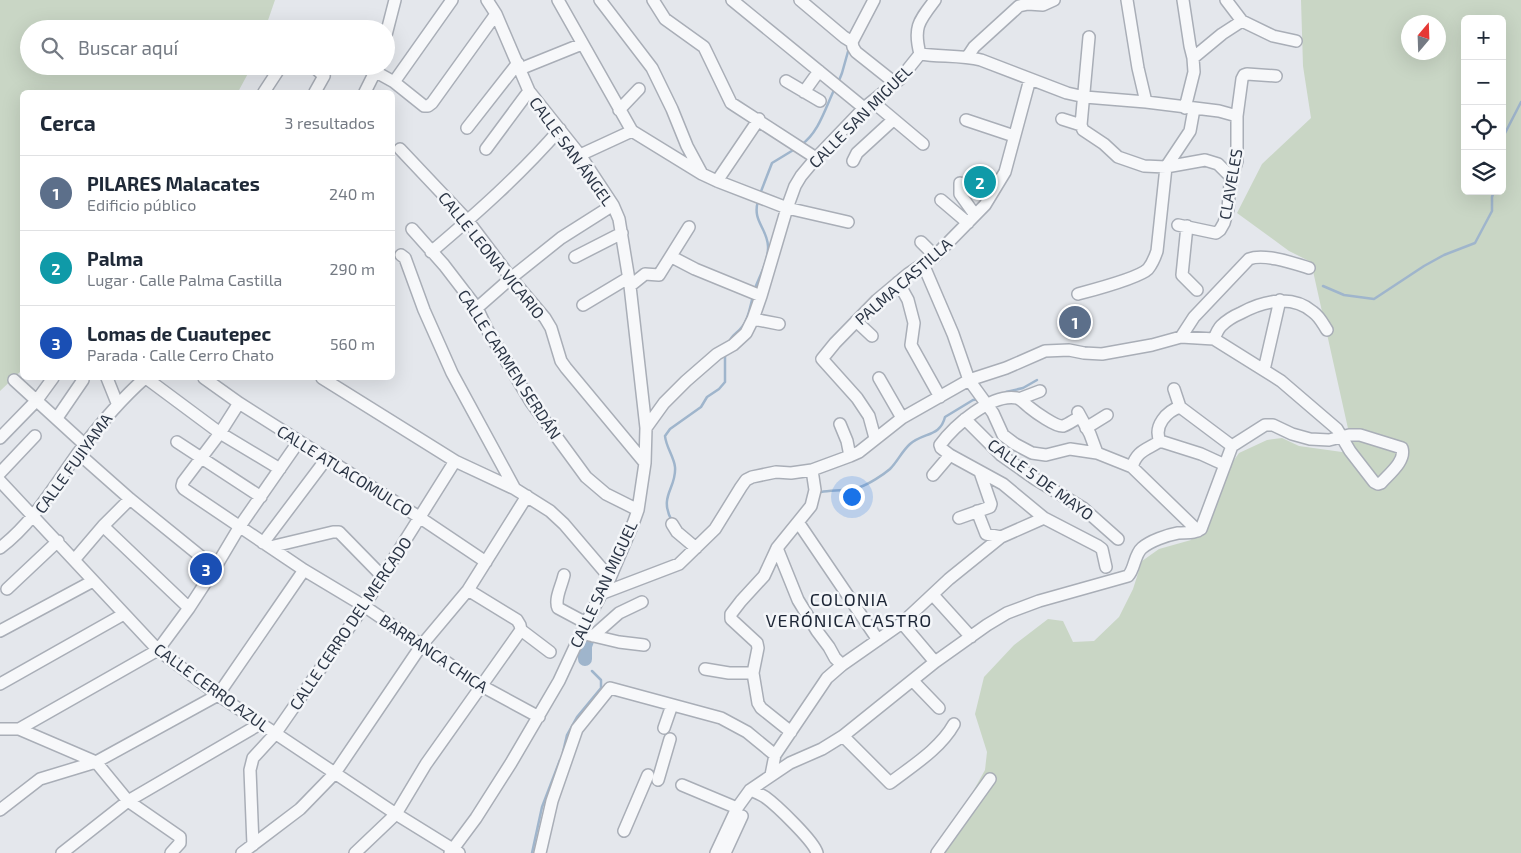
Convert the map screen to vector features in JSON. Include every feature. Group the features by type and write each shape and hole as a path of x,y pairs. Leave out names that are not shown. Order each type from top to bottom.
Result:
{"street":[{"path":"390,20 395,0"},
{"path":"394,82 452,0"},
{"name":"CALLE SAN ÁNGEL","path":"487,0 496,14 529,91 580,155 613,206 622,233 646,428"},
{"path":"558,0 632,131 702,174 718,181 787,208 848,222"},
{"path":"600,0 652,68 687,146 702,174"},
{"path":"653,0 665,19 704,47 732,103 816,158"},
{"path":"800,0 850,41 856,52 895,83"},
{"path":"850,41 874,0"},
{"name":"CALLE SAN MIGUEL","path":"454,852 539,717 610,578 638,510 645,463 646,428 664,403 686,381 746,333 753,319 756,294 795,186 816,158 868,105 907,73 920,54 916,31 935,0"},
{"path":"968,56 974,47 1019,6 1028,4 1043,5 1054,0"},
{"path":"1127,0 1138,68 1146,102"},
{"path":"1078,294 1132,277 1147,270 1154,260 1157,251 1166,167 1190,131 1193,58 1183,0"},
{"path":"1226,0 1242,21 1273,36 1296,42"},
{"path":"740,2 837,85 892,120 923,144"},
{"path":"385,75 424,106 432,104 496,14"},
{"path":"1193,58 1222,34 1242,21"},
{"path":"1088,37 1081,125 1086,134 1104,144 1118,157 1144,166 1166,167 1205,160 1218,164 1232,178"},
{"path":"467,128 519,66 582,44"},
{"path":"920,54 947,57 968,56 1067,93 1084,97 1219,111 1237,116"},
{"path":"804,92 819,71"},
{"path":"265,90 275,75"},
{"path":"316,90 323,75"},
{"path":"366,90 374,75"},
{"name":"CLAVELES","path":"1197,290 1182,275 1182,225 1216,233 1220,230 1228,208 1229,190 1237,161 1237,116 1244,75 1276,76"},
{"name":"PALMA CASTILLA","path":"876,438 869,416 857,398 822,359 856,321 898,282 935,256 985,205 1005,172 1030,79"},
{"path":"786,81 820,101"},
{"path":"619,110 639,89"},
{"path":"486,149 529,91"},
{"path":"718,181 759,119"},
{"path":"1062,119 1081,125"},
{"path":"853,161 858,153 892,120"},
{"path":"966,120 1014,136"},
{"path":"432,252 535,158 560,129"},
{"path":"580,155 632,131"},
{"name":"CALLE LEONA VICARIO","path":"400,149 468,221 511,278 545,318 551,328 561,361 645,463"},
{"path":"960,183 960,194 971,219"},
{"path":"941,200 971,219"},
{"path":"477,308 511,278 562,238 613,206"},
{"path":"583,305 645,274 659,275 689,227"},
{"name":"CALLE CARMEN SERDÁN","path":"412,228 477,308 488,331 531,402 586,477 606,494 638,510"},
{"path":"575,257 622,233"},
{"path":"921,242 935,256"},
{"path":"401,255 405,258 424,310 452,373 515,489"},
{"path":"672,257 695,269 756,294"},
{"path":"1180,337 1194,317 1249,260 1256,257 1286,261 1309,268"},
{"path":"923,264 953,334 969,380 992,413 1004,435 1015,444 1039,455 1070,449 1097,453 1132,467 1198,531"},
{"path":"898,282 908,300 914,323 912,345 940,397"},
{"path":"1214,339 1220,328 1234,316 1266,302 1280,300 1301,305 1312,311 1320,318 1327,330"},
{"path":"1264,370 1280,300"},
{"path":"753,319 779,324"},
{"path":"856,321 872,336"},
{"path":"602,593 674,567 692,545 715,529 746,480 768,473 812,470 850,456 859,452 902,418 969,380 1006,368 1045,351 1069,350 1084,354 1102,354 1152,345 1180,337 1214,339 1280,381 1326,419 1337,429 1341,436 1350,451 1374,482 1381,483 1400,462 1403,451 1399,446 1360,435 1341,436 1329,440 1310,439 1273,425 1266,425 1232,446 1201,529 1178,533 1152,542 1139,552 1128,576 1007,612 935,662 843,736 822,749 790,762 754,789 737,808 716,853"},
{"path":"879,378 902,418"},
{"path":"14,380 57,418 81,449 130,499 215,568"},
{"path":"0,438 37,400 52,380"},
{"path":"57,418 83,380"},
{"path":"108,380 117,403"},
{"name":"CALLE FUJIYAMA","path":"0,548 17,535 33,517 81,449 117,403 144,380"},
{"path":"149,380 220,433 280,469"},
{"name":"CALLE ATLACOMULCO","path":"207,380 239,403 419,517 486,562"},
{"path":"325,380 455,461 515,489 550,511 564,524 610,578"},
{"path":"1174,389 1180,407 1232,446"},
{"path":"1040,391 1020,399 982,400 940,445 941,448 950,455 1004,484 1044,518 1098,546 1102,549 1106,567"},
{"path":"1020,399 1041,416 1057,425 1064,425 1079,414 1097,453"},
{"path":"202,459 239,403"},
{"path":"1160,440 1158,436 1163,418 1180,407"},
{"path":"1086,428 1107,415"},
{"name":"CALLE 5 DE MAYO","path":"965,419 1001,455 1035,479 1083,508 1118,539"},
{"path":"840,424 847,441 850,456"},
{"path":"0,473 35,436"},
{"path":"1132,467 1138,453 1160,440 1226,465"},
{"path":"19,729 158,650 189,608 240,526 299,441"},
{"path":"177,442 261,497"},
{"path":"934,475 950,455"},
{"path":"267,545 327,458"},
{"name":"BARRANCA CHICA","path":"202,459 183,482 184,490 304,570 364,606 480,685 539,717"},
{"name":"CALLE CERRO DEL MERCADO","path":"253,845 250,770 253,758 275,734 364,606 455,461"},
{"path":"791,732 761,708 758,703 754,673 757,643 730,619 731,614 741,601 764,576 777,548 811,506 814,497 812,470"},
{"path":"960,518 986,509 991,504 980,472"},
{"name":"CALLE CERRO AZUL","path":"0,481 158,650 260,724 454,852"},
{"path":"242,853 300,810 334,774 421,646 468,590 527,496"},
{"path":"74,560 103,526 130,499"},
{"path":"977,511 986,534 1001,537"},
{"path":"771,775 775,756 827,678 842,665 902,623 949,580 1001,537 1044,518"},
{"path":"798,522 850,596 878,640"},
{"path":"672,524 692,545"},
{"path":"103,526 189,608"},
{"path":"267,545 339,532 383,578"},
{"path":"7,589 58,542"},
{"path":"777,548 798,600 835,658 842,665"},
{"path":"0,810 40,778 96,762 218,695 304,570"},
{"path":"564,575 561,590 556,601 558,608 593,636 644,645"},
{"path":"0,631 93,581"},
{"path":"468,590 517,620 521,630 550,652"},
{"path":"933,595 971,637"},
{"path":"593,636 619,613 642,602"},
{"path":"0,684 124,614"},
{"path":"902,623 935,662"},
{"path":"355,853 396,814 426,764 480,685 521,630"},
{"path":"706,669 729,673 754,673"},
{"path":"913,681 939,708"},
{"path":"540,853 549,814 577,729 610,688 721,718 747,732 775,756"},
{"path":"624,831 653,778 667,734 672,705"},
{"path":"62,853 128,801 260,724"},
{"path":"843,736 890,783 938,744 954,724"},
{"path":"0,729 19,729 96,762 128,801 178,834 181,840 178,847 171,853"},
{"path":"937,853 990,779"},
{"path":"682,785 737,808"},
{"path":"725,853 754,789"},
{"path":"754,789 765,797 814,844 817,853"}],"green space":[{"path":"0,0 275,0 268,20 20,20 20,75 247,75 239,90 20,90 20,372 0,391"},
{"path":"1301,0 1521,0 1521,853 930,853 939,839 946,840 985,770 987,752 975,714 984,677 1014,645 1048,619 1063,621 1073,642 1094,641 1119,617 1133,589 1142,561 1159,549 1191,540 1216,486 1239,453 1267,440 1282,438 1299,446 1342,452 1353,451 1311,262 1289,251 1237,213 1262,164 1311,118 1303,66"}],"waterway":[{"path":"838,83 849,48"},
{"path":"801,145 813,134 835,88"},
{"path":"1506,131 1521,102"},
{"path":"760,194 772,163 795,149"},
{"path":"1323,286 1344,295 1374,299 1424,266 1444,255 1475,243 1492,211 1493,195"},
{"path":"754,291 768,251 767,240 758,219 758,201"},
{"path":"729,343 731,338 744,324 753,296"},
{"path":"672,521 668,512 667,498 675,474 675,467 665,436 670,429 701,407 707,397 719,389 725,382 725,355"},
{"path":"1006,392 1023,388 1037,380"},
{"path":"821,492 846,490 872,482 890,469 915,440 935,431 943,423 945,417 973,400 979,399"},
{"path":"585,659 587,641"},
{"path":"563,752 567,735 577,717 601,688 601,680 592,671"},
{"path":"532,853 542,807 560,760"}],"place":[{"name":"Palma","path":"980,182"},
{"name":"PILARES Malacates","path":"1075,322"},
{"name":"Lomas de Cuautepec","path":"206,569"}],"district":[{"name":"COLONIA VERÓNICA CASTRO","path":"849,609"}]}
